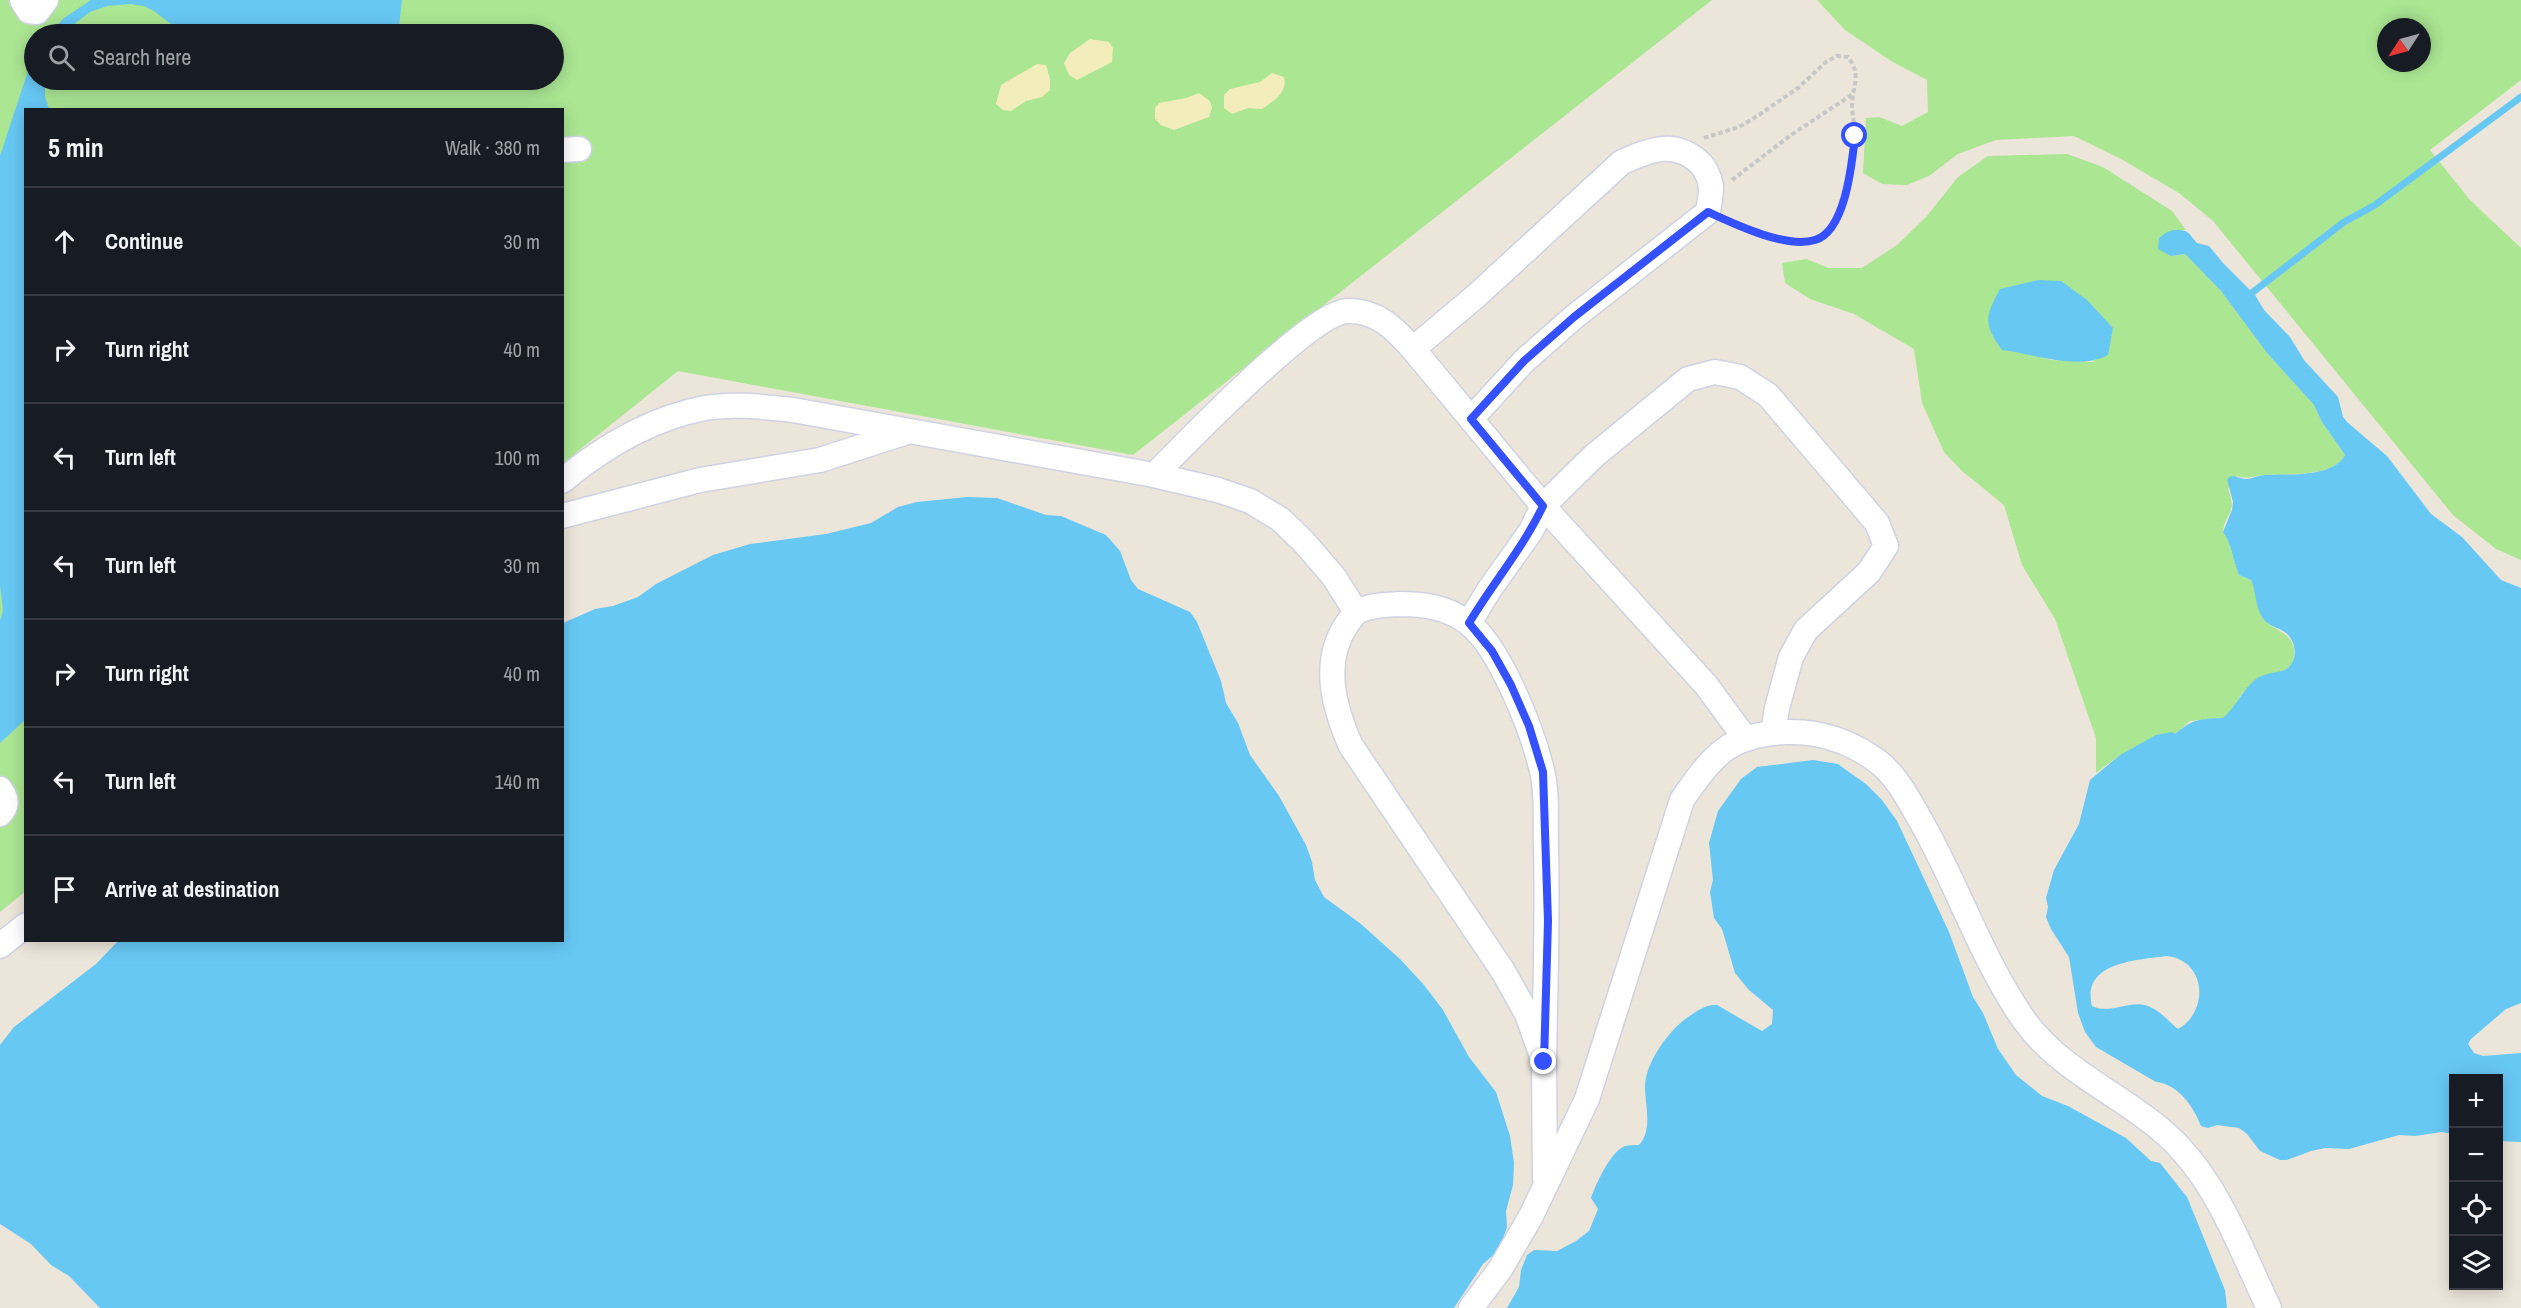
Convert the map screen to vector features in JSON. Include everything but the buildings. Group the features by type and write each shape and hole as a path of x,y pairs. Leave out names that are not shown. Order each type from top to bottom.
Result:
{"lane":[{"path":"22,0 29,11 37,12 46,0"},
{"path":"1413,349 1493,280 1622,162 1665,148 1688,152 1704,167 1711,186 1709,203 1524,361 1471,419"},
{"path":"1154,475 1300,337 1328,316 1347,311 1367,313 1391,325 1413,349 1543,506 1706,685 1745,738"},
{"path":"1469,623 1489,590 1531,531 1543,506 1595,455 1688,379 1715,372 1740,377 1768,395 1876,523 1886,546 1869,572 1806,630 1791,657 1777,708 1773,733"},
{"path":"564,480 616,442 654,424 705,408 741,405 793,410 1154,475 1218,490 1250,501 1280,519 1334,577 1356,612"},
{"path":"564,515 700,480 820,460 908,431"},
{"path":"1544,1062 1527,1014 1503,971 1351,746 1337,714 1332,680 1335,654 1343,630 1356,612 1379,605 1443,608 1469,623 1492,651 1511,685 1529,726 1543,772 1548,921 1544,1062 1545,1184"},
{"path":"1471,1308 1501,1268 1531,1216 1587,1099 1682,800 1703,768 1720,751 1745,738 1773,733 1802,732 1842,740 1879,762 1906,795 1932,840 1995,970 2025,1021 2060,1058 2160,1128 2193,1161 2223,1211 2269,1308"},
{"path":"0,789 6,797 6,805 0,814"},
{"path":"0,946 24,927"}],"path":[{"path":"1665,148 1738,127 1779,102 1826,62 1837,56 1848,57 1855,66 1857,79 1853,94 1855,136 1850,180 1834,221 1817,240 1788,241 1731,222 1709,203 1853,94"}],"green space":[{"path":"0,0 1712,0 1133,455 678,371 564,462 564,108 24,108 24,893 0,912"},
{"path":"1817,0 2521,0 2521,80 2430,150 2469,199 2521,248 2521,560 2496,549 2453,515 2213,221 2179,193 2121,159 2074,136 1996,140 1958,154 1929,176 1907,185 1882,184 1863,173 1866,118 1879,117 1902,126 1928,112 1927,80 1891,61 1845,30"},
{"path":"2067,154 2103,167 2172,211 2186,230 2174,230 2171,256 2185,254 2221,291 2267,353 2314,405 2322,422 2345,455 2339,462 2321,471 2237,476 2228,489 2232,504 2223,532 2239,575 2251,580 2262,616 2291,640 2294,653 2293,660 2287,669 2243,692 2231,711 2223,718 2190,721 2175,734 2120,755 2096,773 2096,738 2055,619 2022,565 2004,505 1962,471 1944,452 1922,403 1914,349 1854,314 1810,299 1785,283 1782,263 1806,259 1829,268 1862,268 1897,245 1926,217 1958,177 1988,156","holes":["2038,280 2094,362 2051,360 2029,353 2002,349 2025,284"]}],"sand":[{"path":"1090,39 1109,42 1113,48 1112,62 1077,80 1069,75 1064,63 1070,53"},
{"path":"1037,64 1046,65 1050,90 1042,97 1026,101 1011,111 1003,110 996,104 1001,85"},
{"path":"1272,73 1284,77 1285,83 1282,92 1271,103 1262,109 1248,108 1232,114 1224,108 1224,95 1230,89 1260,82"},
{"path":"1199,93 1210,101 1212,108 1209,117 1174,130 1161,125 1155,119 1155,108 1159,103"}],"water":[{"path":"91,0 402,0 399,24 171,24 144,6 130,4 107,6 90,12 74,24 58,24"},
{"path":"24,83 24,90 45,90 49,108 24,108 24,721 0,743 0,621 3,610 0,585 0,156"},
{"path":"2174,230 2186,231 2197,243 2209,246 2255,295 2264,310 2290,337 2304,360 2338,397 2343,417 2347,422 2387,456 2431,514 2462,537 2501,580 2521,588 2521,1003 2506,1009 2468,1044 2474,1053 2483,1056 2521,1053 2521,1142 2503,1141 2503,1074 2449,1074 2449,1133 2399,1135 2349,1149 2325,1148 2287,1160 2280,1160 2260,1151 2247,1134 2239,1128 2217,1125 2208,1128 2201,1126 2194,1111 2178,1092 2156,1082 2096,1047 2085,1032 2078,1013 2069,957 2046,917 2048,907 2046,898 2054,870 2079,824 2090,780 2120,755 2156,735 2172,732 2175,734 2197,721 2223,718 2256,679 2289,667 2295,654 2292,640 2286,633 2263,619 2251,580 2239,575 2223,532 2233,502 2227,479 2231,476 2246,479 2262,475 2320,471 2330,468 2345,455 2322,422 2314,405 2267,353 2221,291 2185,254 2171,256 2158,249 2159,238","holes":["2167,956 2180,960 2190,967 2196,977 2199,1000 2195,1012 2178,1029 2161,1013 2141,1004 2106,1009 2092,1006 2091,991 2095,980 2114,966 2141,959"]},
{"path":"2038,280 2061,281 2087,300 2113,328 2108,355 2096,360 2069,362 2002,350 1992,333 1988,320 1991,307 2000,289"},
{"path":"967,497 997,498 1046,515 1061,516 1106,535 1120,551 1131,580 1138,589 1190,612 1197,622 1221,681 1226,703 1238,723 1250,755 1279,796 1306,845 1315,880 1324,897 1361,924 1401,960 1424,985 1443,1010 1469,1057 1496,1092 1510,1136 1514,1163 1513,1185 1506,1211 1507,1227 1499,1250 1483,1264 1454,1308 100,1308 69,1276 51,1265 31,1244 0,1224 0,1045 14,1027 96,964 117,942 564,942 564,623 595,609 613,606 638,597 656,584 713,555 750,544 826,534 871,523 898,507 917,502"},
{"path":"1813,760 1838,764 1866,784 1882,800 1897,821 1949,932 1973,997 1983,1013 1998,1049 2016,1075 2042,1096 2068,1106 2126,1138 2151,1161 2160,1163 2187,1197 2225,1290 2227,1308 1507,1308 1519,1287 1521,1270 1527,1255 1534,1250 1557,1251 1589,1231 1598,1209 1591,1198 1604,1169 1619,1149 1639,1145 1646,1132 1646,1078 1659,1048 1673,1030 1695,1012 1713,1005 1717,1005 1762,1031 1772,1024 1773,1010 1749,990 1735,973 1722,929 1714,918 1710,892 1713,880 1709,843 1718,811 1741,779 1757,767"}],"waterway":[{"path":"2253,292 2344,222 2375,205 2521,97"}],"route":[{"path":"1544,1062 1548,921 1543,772 1529,726 1511,685 1492,651 1469,623 1489,590 1531,531 1543,506 1471,419 1524,361 1574,317 1708,212 1788,241 1817,240 1834,221 1841,207 1850,180 1855,136"}]}
